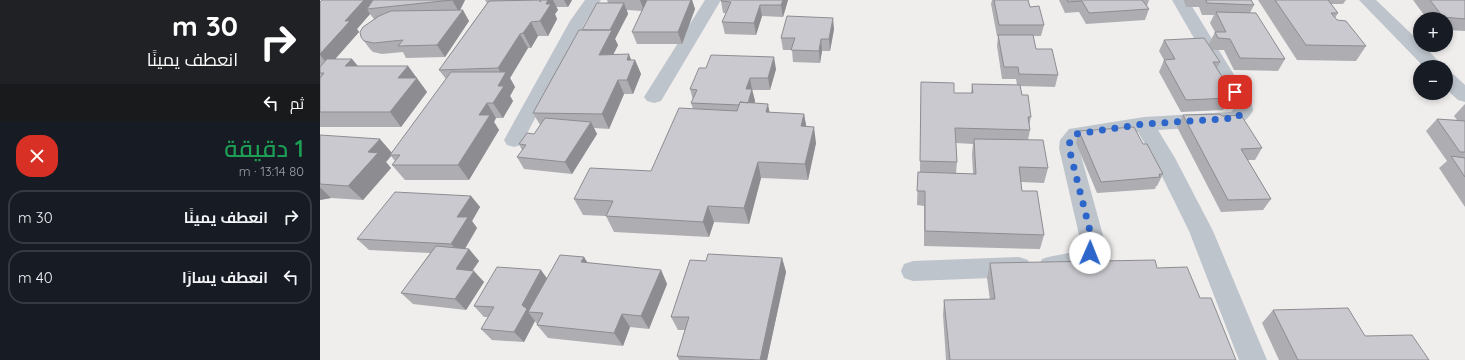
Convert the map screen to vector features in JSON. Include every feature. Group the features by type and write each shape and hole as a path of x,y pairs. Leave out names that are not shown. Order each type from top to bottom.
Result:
{"street":[{"path":"514,140 578,21 592,0"},
{"path":"654,97 713,0"},
{"path":"914,271 1061,266 1078,262 1090,253 1092,239 1069,148 1070,140 1076,134 1144,124 1237,118 1243,111 1242,104 1180,0"},
{"path":"1367,0 1428,60"},
{"path":"1453,85 1465,96"},
{"path":"1144,124 1164,158 1201,231 1253,360"}],"building":[{"path":"322,0 364,0 345,21 350,21 320,54 320,2"},
{"path":"373,0 452,0 367,9"},
{"path":"540,0 540,2 541,0 548,0 546,4 551,4 540,21 531,22 523,33 520,34 498,68 439,70 489,1"},
{"path":"647,0 691,0 678,32 632,32"},
{"path":"721,0 783,0 781,5 760,5 754,23 722,22 731,2"},
{"path":"994,0 1028,0 1030,7 1039,6 1044,25 999,25"},
{"path":"1067,0 1142,0 1149,9 1089,13 1082,1 1068,2"},
{"path":"1206,0 1251,0 1254,5 1207,3"},
{"path":"1275,0 1328,0 1338,13 1331,13 1337,20 1346,21 1366,46 1306,45"},
{"path":"1430,0 1465,0 1465,19 1453,18 1453,12 1439,12"},
{"path":"597,3 624,3 610,30 582,30"},
{"path":"463,10 437,45 398,46 403,40 374,43 364,41 361,37 360,32 363,27 379,16 391,11"},
{"path":"1216,12 1256,13 1285,59 1240,58 1230,39 1218,38 1215,32 1226,32"},
{"path":"787,16 833,18 829,39 821,39 819,51 791,50 795,38 781,38"},
{"path":"579,30 612,30 599,55 629,54 627,60 635,60 627,80 618,80 602,114 533,113"},
{"path":"998,35 1033,35 1036,49 1052,49 1058,75 1019,74 1018,67 1004,67"},
{"path":"1204,38 1220,62 1213,62 1227,85 1221,85 1229,98 1186,100 1164,60 1175,59 1164,40"},
{"path":"711,55 774,57 768,78 750,78 746,89 752,89 748,103 740,102 739,105 691,103 697,90 690,89 699,68 706,68"},
{"path":"327,59 352,59 345,66 408,66 398,78 417,78 390,112 320,112 320,78 324,73 320,73 320,67"},
{"path":"451,72 506,72 498,86 504,86 493,103 487,103 479,115 490,115 458,165 392,165 400,155 390,155"},
{"path":"921,82 954,83 954,93 973,93 972,84 1020,85 1022,95 1028,95 1031,117 1028,117 1030,130 955,128 957,162 920,161"},
{"path":"740,102 768,104 766,112 804,114 801,126 814,127 805,164 758,162 744,208 708,206 703,222 606,216 613,201 574,199 590,168 651,171 679,108 737,111"},
{"path":"1220,114 1222,116 1241,115 1262,148 1241,149 1271,199 1228,200 1183,115"},
{"path":"545,118 591,122 565,162 517,157 526,145 519,144 527,133 534,134"},
{"path":"1437,119 1465,121 1465,152 1460,152"},
{"path":"1134,127 1143,144 1147,144 1163,174 1159,174 1160,177 1101,182 1079,131"},
{"path":"320,135 380,139 368,152 378,153 348,186 320,184"},
{"path":"974,139 1043,140 1048,168 1019,167 1022,191 1037,191 1044,235 925,231 925,191 917,191 918,172 976,174"},
{"path":"1451,156 1465,158 1465,177"},
{"path":"395,192 471,196 457,217 468,217 451,244 357,239"},
{"path":"436,246 469,249 456,269 474,271 455,299 401,293"},
{"path":"708,254 782,258 760,360 677,356 689,317 671,317 690,260 706,261"},
{"path":"560,255 584,257 581,262 661,270 641,316 622,314 614,333 537,325 543,313 528,312"},
{"path":"1155,260 1157,268 1187,267 1200,298 1211,298 1236,360 950,360 944,300 995,299 990,263"},
{"path":"497,267 541,270 522,305 527,309 514,332 481,329 494,307 474,306"},
{"path":"1348,308 1365,336 1412,335 1429,360 1298,360 1273,310"}],"route":[{"path":"1090,253 1092,239 1069,148 1070,140 1076,134 1144,124 1237,118 1243,111 1242,104 1235,92"}]}
